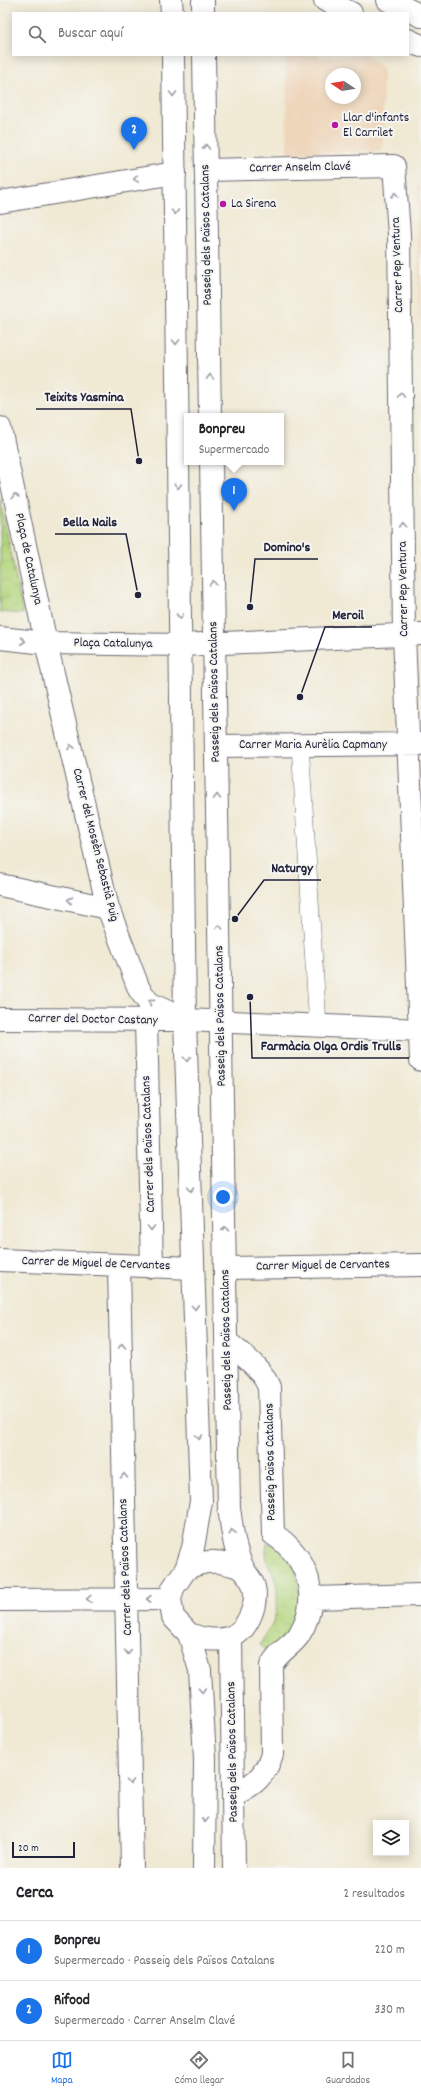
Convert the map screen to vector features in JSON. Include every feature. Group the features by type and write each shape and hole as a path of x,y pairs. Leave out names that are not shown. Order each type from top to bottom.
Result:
{"street":[{"path":"171,0 172,12"},
{"path":"203,0 203,12"},
{"path":"324,0 349,12"},
{"path":"388,0 421,16"},
{"path":"409,40 421,46"},
{"path":"173,56 185,1020 201,1501 193,1548 186,1569 173,1588 170,1599 173,1617 189,1634 200,1670 202,1685 205,1759 204,1868"},
{"name":"Passeig dels Països Catalans","path":"204,56 210,413"},
{"name":"Carrer Anselm Clavé","path":"206,170 394,166"},
{"name":"Carrer Pep Ventura","path":"394,166 399,234 413,634 421,1060"},
{"path":"0,202 174,173"},
{"name":"Plaça de Catalunya","path":"0,428 46,643"},
{"name":"Passeig dels Països Catalans","path":"211,465 229,1508 231,1526 243,1569 250,1577 254,1586 254,1604 247,1622 231,1637 234,1868"},
{"name":"Plaça Catalunya","path":"46,643 180,645 413,634"},
{"path":"0,638 46,643"},
{"name":"Carrer del Mossèn Sebastià Puig","path":"46,643 108,908 139,989 149,1003 185,1020"},
{"name":"Carrer Maria Aurèlia Capmany","path":"216,746 415,744"},
{"path":"300,745 318,1026"},
{"path":"0,885 108,908"},
{"name":"Carrer del Doctor Castany","path":"0,1019 146,1021 185,1020 421,1030"},
{"name":"Carrer dels Països Catalans","path":"146,1021 152,1267"},
{"name":"Carrer de Miguel de Cervantes","path":"0,1260 193,1268"},
{"name":"Carrer Miguel de Cervantes","path":"225,1268 421,1265"},
{"name":"Carrer dels Països Catalans","path":"119,1266 128,1599 132,1868"},
{"name":"Passeig Països Catalans","path":"227,1342 259,1370 269,1387 273,1534 291,1550 300,1563 308,1580 312,1598 309,1615 298,1636 275,1657 271,1666 272,1754 269,1765 263,1775 251,1785 234,1794"},
{"path":"186,1569 199,1563 211,1561 222,1562 243,1569"},
{"path":"312,1598 421,1595"},
{"path":"0,1600 170,1599"},
{"path":"189,1634 205,1639 231,1637"}],"shaded area":[{"name":"Llar d'infants El Carrilet","path":"286,56 367,56 383,68 383,151 287,153"},
{"path":"417,186 421,186 421,365"}],"green space":[{"path":"0,498 23,614 0,612"},
{"path":"267,1543 277,1544 295,1567 303,1613 286,1640 269,1652 260,1645 273,1622 276,1612 277,1589 275,1578 267,1561"}],"place":[{"name":"Llar d'infants El Carrilet","path":"335,125"},
{"name":"Rifood","path":"134,150"},
{"name":"La Sirena","path":"223,204"},
{"name":"Teixits Yasmina","path":"139,461"},
{"name":"Bonpreu","path":"234,511"},
{"name":"Bella Nails","path":"138,595"},
{"name":"Domino's","path":"250,607"},
{"name":"Meroil","path":"300,697"},
{"name":"Naturgy","path":"235,919"},
{"name":"Farmàcia Olga Ordis Trulls","path":"250,997"}]}
